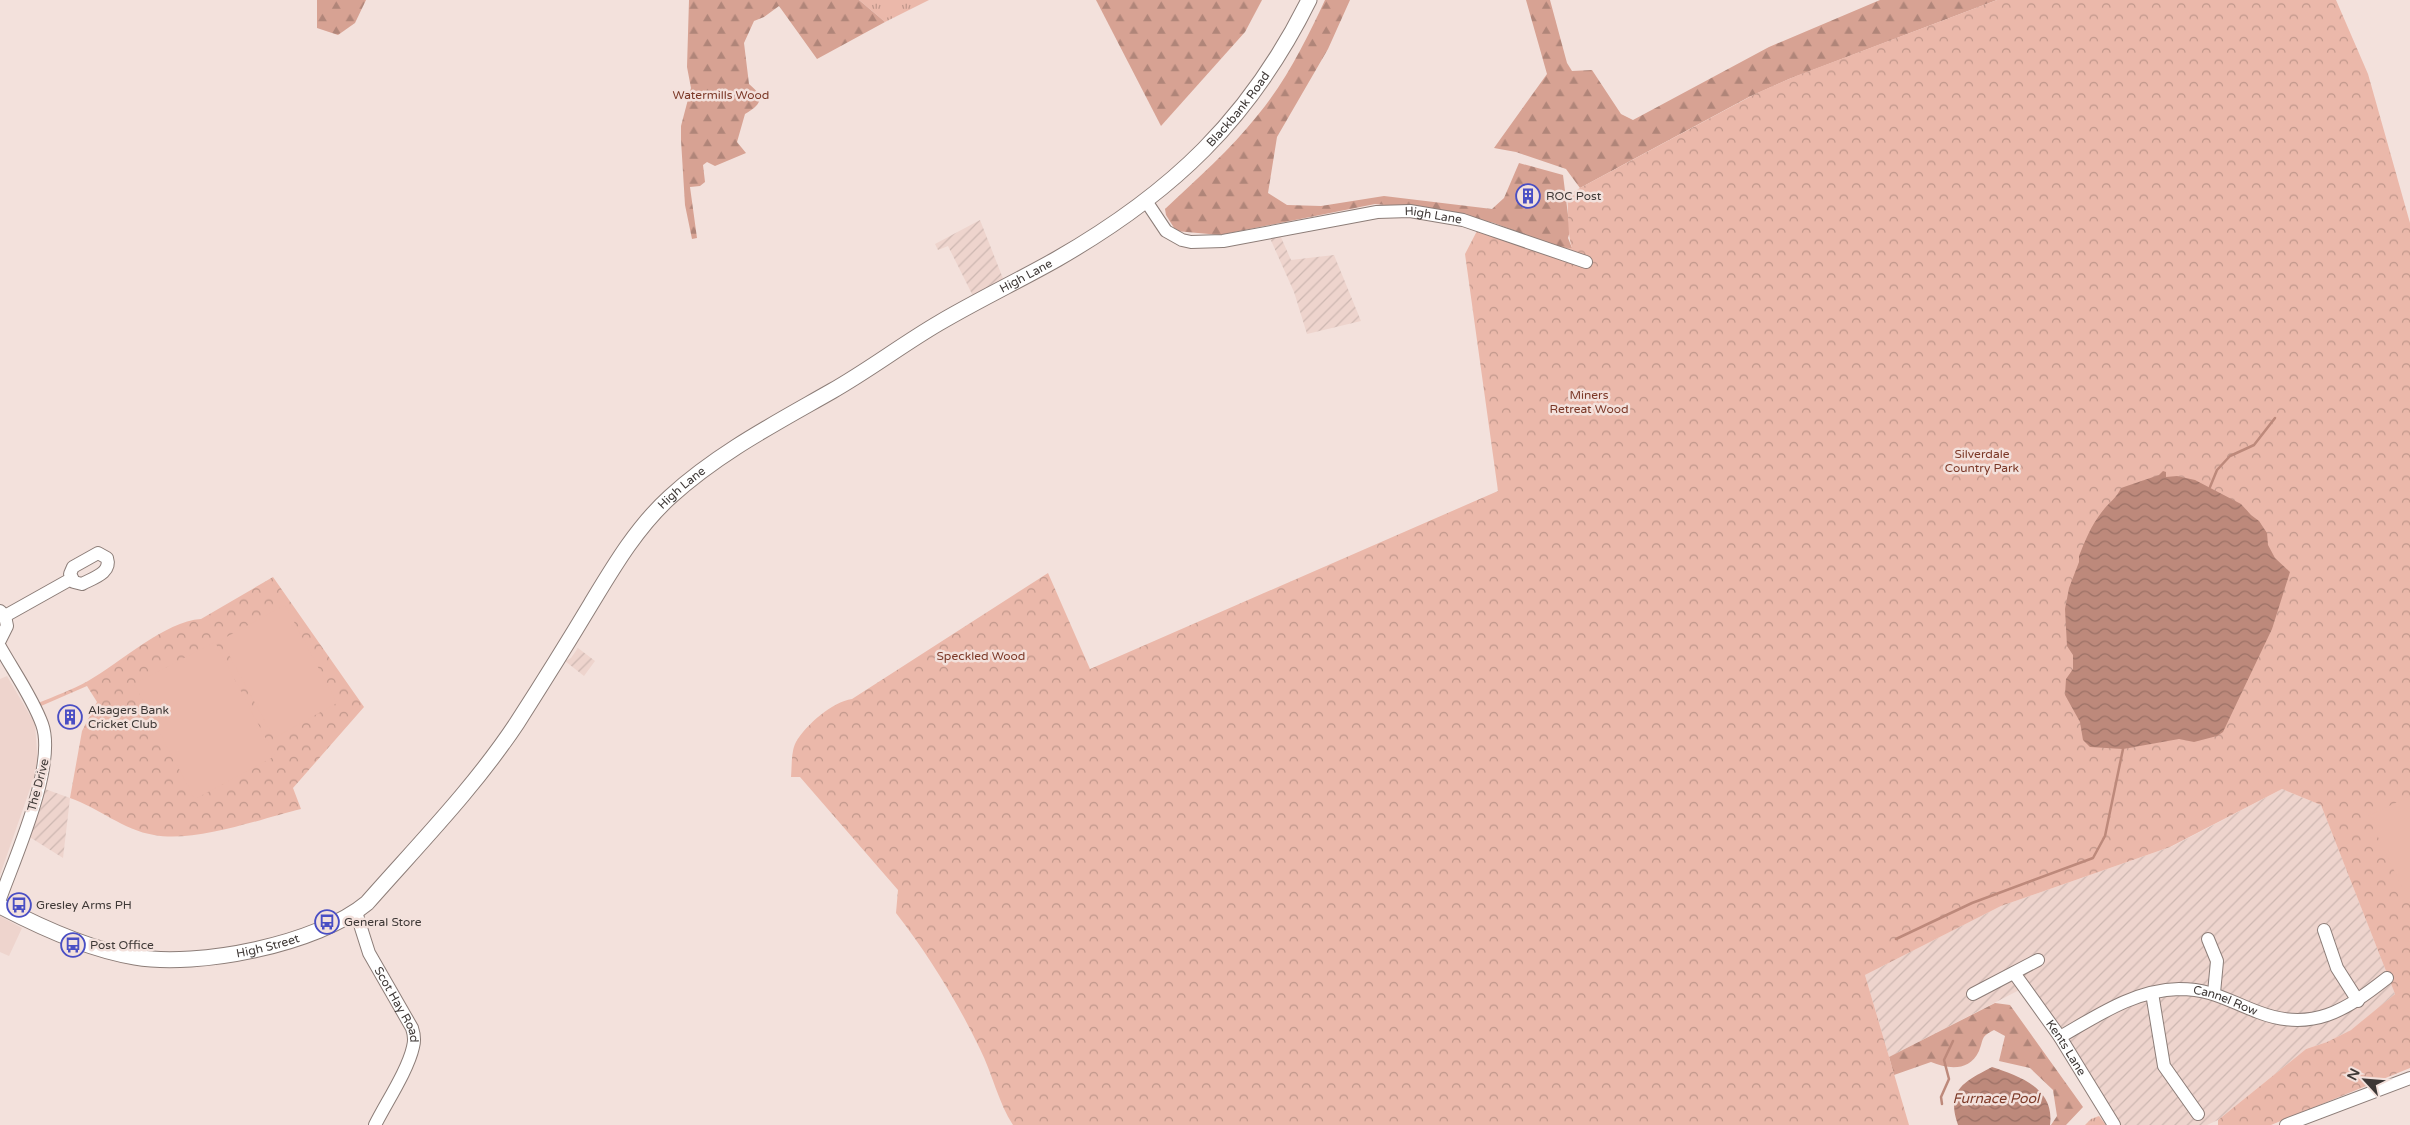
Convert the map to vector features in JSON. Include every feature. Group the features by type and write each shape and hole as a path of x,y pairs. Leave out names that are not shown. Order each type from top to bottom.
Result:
{"main road":[{"name":"Blackbank Road","path":"1146,201 1211,144 1243,107 1281,52 1309,0"},
{"name":"High Lane","path":"561,651 634,536 667,499 690,480 751,438 876,366 939,323 1059,258 1146,201"},
{"name":"High Street","path":"0,906 39,926 76,939 136,957 165,960 210,956 281,943 323,929 356,912 367,903 486,766 515,726 561,651"}],"street":[{"name":"High Lane","path":"1146,201 1166,231 1182,240 1191,242 1224,241 1377,212 1410,211 1463,220 1586,262"},
{"path":"0,640 6,632 3,614 71,579"},
{"name":"The Drive","path":"0,647 42,724 47,750 39,787 0,899"},
{"name":"Scot Hay Road","path":"356,912 369,953 412,1028 414,1037 414,1047 375,1125"},
{"path":"2324,930 2337,968 2358,1001"},
{"path":"2208,939 2217,961 2214,993"},
{"path":"1974,994 2038,960"},
{"name":"Kents Lane","path":"2014,973 2060,1037 2114,1125"},
{"name":"Cannel Row","path":"2060,1037 2121,1002 2152,993 2178,989 2214,993 2259,1013 2292,1020 2314,1020 2339,1012 2358,1001 2387,978"},
{"path":"2152,993 2164,1066 2198,1114"},
{"path":"2286,1125 2410,1078"}],"shaded area":[{"path":"980,220 1004,281 974,298 948,246 938,250 935,244"},
{"path":"1280,235 1291,260 1334,255 1361,321 1307,334 1294,292 1269,236"},
{"path":"578,648 595,661 584,676 565,661 571,658"},
{"path":"7,676 35,724 38,766 0,875 0,679"},
{"path":"45,789 70,798 63,858 28,836"},
{"path":"2282,789 2321,805 2395,994 2355,1028 2327,1042 2306,1049 2218,1120 2207,1125 2121,1125 2031,984 1889,1057 1865,975 2001,906 2173,846"},
{"path":"0,916 22,928 9,956 0,952"}],"green space":[{"path":"317,0 366,0 355,23 338,35 317,28"},
{"name":"Watermills Wood","path":"689,0 859,0 885,22 817,59 779,6 764,17 754,21 744,43 749,84 758,93 759,100 755,107 745,114 737,142 746,153 715,166 707,162 703,165 705,182 700,186 690,187 697,238 692,239 685,205 681,140 681,126 691,88 687,67"},
{"path":"859,0 929,0 885,22"},
{"path":"1096,0 1262,0 1245,32 1161,126"},
{"path":"1325,0 1350,0 1328,49 1277,137 1268,193 1287,205 1321,206 1384,196 1492,209 1504,198 1519,163 1563,175 1570,231 1568,238 1572,248 1564,249 1494,223 1434,210 1375,204 1220,235 1176,231 1166,215 1165,209 1247,129 1267,103 1295,60"},
{"path":"1526,0 1550,0 1567,63 1572,71 1592,70 1621,114 1633,120 1769,47 1880,0 1997,0 1789,79 1749,97 1580,188 1566,169 1516,152 1494,148 1547,74"},
{"name":"Silverdale Country Park","path":"1997,0 2336,0 2368,74 2410,223 2410,1068 2271,1125 2218,1125 2218,1120 2306,1049 2327,1042 2351,1030 2395,994 2321,805 2282,789 2170,847 2001,906 1865,975 1909,1125 1013,1125 962,1013 931,961 896,913 898,890 800,777 791,777 794,746 813,721 836,704 852,699 1048,573 1090,669 1498,491 1465,254 1478,229 1543,247 1572,248 1567,196 1580,188 1757,93 1796,76"},
{"path":"273,577 364,707 293,788 301,809 228,829 170,837 132,829 70,798 82,731 97,702 87,686 41,706 38,703 82,684 158,635 173,627 201,619"},
{"path":"285,605 337,703 274,738 221,640"},
{"path":"215,642 275,756 195,799 134,684"},
{"path":"2410,796 2410,904 2368,816"},
{"path":"1995,1003 2010,1005 2083,1107 2066,1125 2051,1125 2057,1116 2053,1090 2030,1068 1999,1061 2005,1036 1994,1030 1984,1037 1975,1058 1964,1066 1951,1067 1931,1062 1894,1075 1889,1057"},
{"path":"2099,1116 2106,1125 2085,1125 2091,1119"}],"water":[{"path":"2163,471 2166,472 2166,477 2177,476 2195,480 2241,504 2259,521 2267,533 2268,545 2275,558 2290,572 2272,629 2223,732 2217,736 2194,742 2179,739 2123,749 2090,747 2083,740 2080,722 2065,695 2066,679 2073,669 2073,655 2067,646 2065,609 2069,588 2079,562 2079,556 2094,523 2121,488 2159,475"},
{"name":"Furnace Pool","path":"1992,1067 2024,1080 2041,1093 2047,1102 2050,1113 2050,1125 1958,1125 1954,1103 1960,1088 1966,1082"}],"waterway":[{"path":"2210,487 2217,470 2230,456 2254,445 2275,418"},
{"path":"1896,939 1972,903 2093,858 2105,836 2123,749"},
{"path":"1942,1104 1941,1097 1949,1079 1944,1060 1953,1041"}],"place":[{"name":"ROC Post","path":"1528,196"},
{"name":"Alsagers Bank Cricket Club","path":"70,717"},
{"name":"Gresley Arms PH","path":"19,905"},
{"name":"General Store","path":"327,922"},
{"name":"Post Office","path":"73,945"}],"park label":[{"name":"Miners Retreat Wood","path":"1589,402"},
{"name":"Speckled Wood","path":"981,656"}]}
